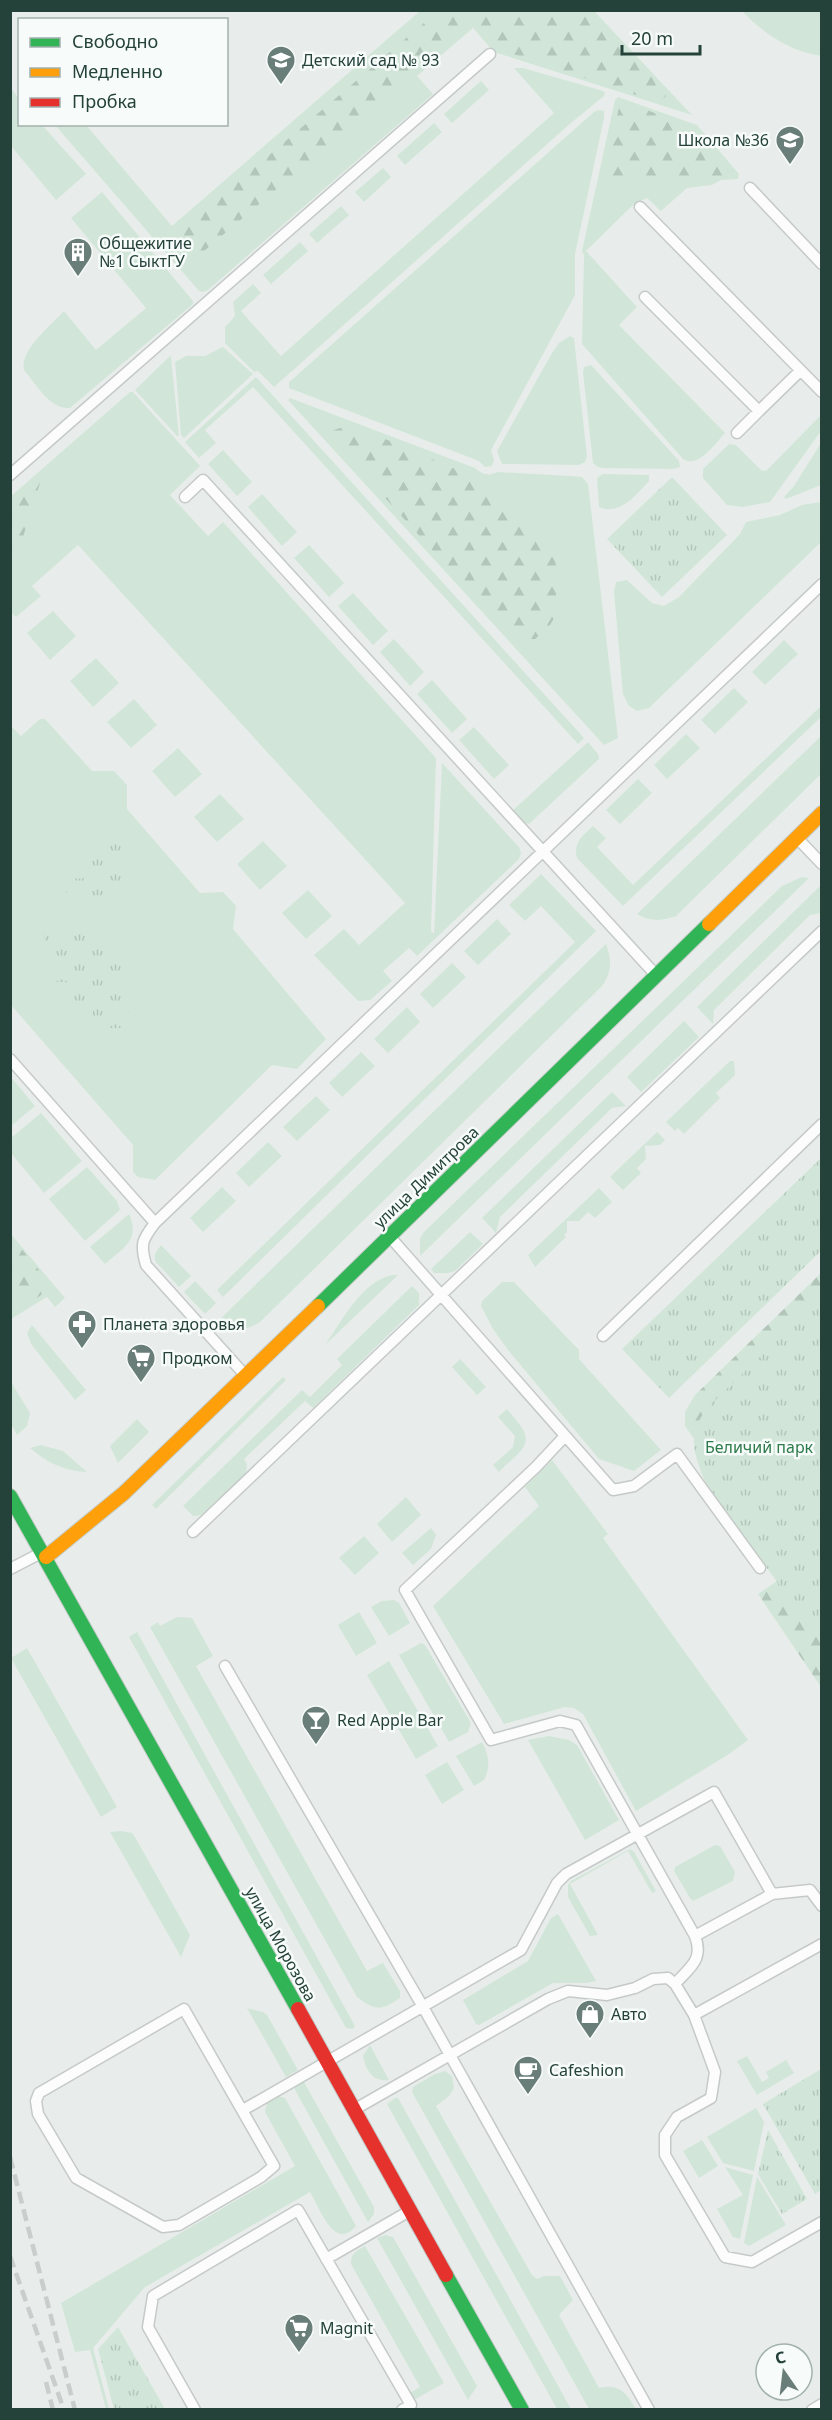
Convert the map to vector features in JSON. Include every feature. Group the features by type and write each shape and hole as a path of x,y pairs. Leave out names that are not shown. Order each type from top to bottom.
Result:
{"street":[{"name":"улица Димитрова","path":"44,1554 124,1492 246,1377 822,813"},
{"name":"улица Морозова","path":"10,1496 522,2409"}],"lane":[{"path":"10,475 490,54"},
{"path":"750,188 822,264"},
{"path":"640,207 822,392"},
{"path":"645,297 759,411"},
{"path":"736,433 800,371"},
{"path":"185,497 203,480 656,975"},
{"path":"246,1377 146,1265 141,1248 155,1223 822,584"},
{"path":"796,837 822,864"},
{"path":"193,1532 822,931"},
{"path":"10,1059 155,1223"},
{"path":"603,1336 822,1124"},
{"path":"389,1236 613,1490 634,1486 677,1454 760,1568"},
{"path":"565,1436 536,1467 405,1590 491,1740 553,1722 568,1722 576,1725 695,1936 700,1949 697,1960 675,1984"},
{"path":"10,1569 44,1554"},
{"path":"225,1666 423,2007 649,2409"},
{"path":"243,2110 521,1950 557,1883 566,1875 714,1792 727,1806 772,1894"},
{"path":"695,1936 772,1894 810,1890 822,1906"},
{"path":"694,2015 822,1944"},
{"path":"354,2109 549,1999 568,1991 607,1995 635,1988 653,1979 668,1978 675,1984 694,2015 715,2072 711,2098 677,2117 665,2135 665,2155 725,2257 752,2262 822,2222"},
{"path":"184,2009 243,2110 274,2166 261,2177 179,2225 163,2227 76,2178 38,2114 36,2101 39,2093 184,2009"},
{"path":"326,2259 411,2210"},
{"path":"195,2409 148,2327 153,2296 298,2211 411,2405 402,2409"},
{"path":"812,2409 822,2404"}],"green space":[{"path":"421,10 594,11 692,115 494,52 473,28 417,76 433,94 203,292 199,291 56,126 87,126 172,226"},
{"path":"438,11 587,11 663,88 666,96 654,101 501,50 478,26 471,24 197,257 183,257 170,243 173,237"},
{"path":"742,11 821,11 821,56 788,46 759,27"},
{"path":"514,68 523,68 600,90 605,92 604,96 274,387 258,371 254,372 225,343 225,327 235,316 233,302 253,284 261,293 241,311 281,356 554,113"},
{"path":"481,81 489,90 452,123 444,114"},
{"path":"11,88 18,98 18,126 43,126 86,174 56,200 11,146"},
{"path":"618,97 697,125 739,174 738,179 721,180 712,185 687,188 661,211 647,198 634,204 586,251 637,307 619,325 725,433 706,454 694,461 683,459 582,344 584,255 582,251 615,100"},
{"path":"622,103 642,108 694,129 701,134 732,173 729,176 610,182 605,175 619,107"},
{"path":"599,110 604,111 604,118 575,254 575,295 491,450 494,460 492,466 485,467 479,461 289,388 289,382"},
{"path":"434,123 442,132 405,165 397,156"},
{"path":"383,168 391,177 364,202 355,192"},
{"path":"102,192 193,301 193,304 70,408 63,408 50,401 24,370 26,355 37,339 64,311 96,350 146,308 71,218"},
{"path":"341,206 349,215 317,243 309,234"},
{"path":"300,242 308,251 271,284 263,275"},
{"path":"570,336 574,338 587,456 585,462 579,465 502,464 497,451 552,353 559,343"},
{"path":"223,347 253,374 184,438 181,435 175,362 186,356 205,356"},
{"path":"171,357 179,436 135,390"},
{"path":"591,365 679,461 680,467 673,469 603,468 593,463 583,372 584,367"},
{"path":"256,377 584,738 578,744 253,387 205,430 216,443 199,458 185,442"},
{"path":"130,392 133,392 200,466 170,495 208,536 223,522 436,758 431,931 434,934 442,763 519,847 521,853 519,859 417,956 409,948 383,971 392,981 370,1000 358,1001 314,955 344,929 359,945 405,903 78,545 32,586 41,596 16,617 10,611 10,497"},
{"path":"290,398 486,474 498,472 582,477 588,484 618,738 604,745 288,400"},
{"path":"821,415 821,431 770,502 742,507 727,505 703,478 703,469 729,444 736,445 761,470 766,471"},
{"path":"340,428 369,432 471,476 531,523 548,540 555,558 557,575 555,617 548,628 535,639 517,639 501,626 331,438 331,431"},
{"path":"821,443 821,485 786,499 784,497 794,486"},
{"path":"223,450 252,482 237,496 208,464"},
{"path":"603,474 649,475 649,481 627,503 614,509 607,509 599,507 597,478"},
{"path":"672,477 727,535 662,597 607,539"},
{"path":"32,481 40,483 11,575 11,500"},
{"path":"262,494 297,532 282,546 248,507"},
{"path":"821,502 821,542 649,708 637,711 629,706 623,694 614,592 616,582 627,580 652,603 664,606 679,597 740,534 746,522 780,515 802,505"},
{"path":"309,545 344,583 329,597 294,558"},
{"path":"353,593 388,631 373,645 338,606"},
{"path":"53,611 76,636 50,660 27,633"},
{"path":"394,639 424,672 410,686 380,652"},
{"path":"784,640 798,654 765,685 752,672"},
{"path":"96,658 119,683 93,707 70,681"},
{"path":"432,680 467,719 452,733 417,694"},
{"path":"734,688 748,702 715,734 701,720"},
{"path":"134,699 157,725 131,748 107,722"},
{"path":"821,706 821,717 623,906 577,858 577,844 593,826 606,838 597,847 633,885"},
{"path":"40,719 45,719 92,771 114,771 127,785 127,809 200,893 223,892 236,906 233,929 326,1039 297,1069 272,1065 155,1180 138,1177 133,1172 133,1145 11,1005 10,725 21,736"},
{"path":"474,727 509,765 494,779 459,740"},
{"path":"686,734 700,748 667,779 654,765"},
{"path":"821,736 821,774 676,916 656,920 637,914"},
{"path":"588,742 598,754 599,759 529,824 522,822 512,811"},
{"path":"178,748 202,774 175,797 152,771"},
{"path":"638,779 652,793 620,824 606,810"},
{"path":"220,794 244,819 217,842 194,817"},
{"path":"112,838 124,838 127,894 66,897 66,879 91,878 91,870 83,870 83,857 94,857 94,846 112,845"},
{"path":"263,841 287,866 260,890 237,864"},
{"path":"541,874 596,931 223,1297 217,1290 575,942 541,906 525,921 509,905"},
{"path":"802,877 809,878 420,1256 420,1238 424,1232 782,886"},
{"path":"820,886 821,913 810,915 714,1010 713,1024 697,1007"},
{"path":"308,890 332,916 306,939 282,913"},
{"path":"497,919 511,934 478,965 464,951"},
{"path":"90,931 127,971 129,1028 93,1028 93,1010 67,1010 66,982 56,982 55,959 44,959 44,933"},
{"path":"606,944 610,966 608,976 602,986 260,1322 249,1328 238,1330 226,1329 215,1324"},
{"path":"452,963 466,977 433,1008 420,994"},
{"path":"407,1007 420,1022 388,1053 374,1039"},
{"path":"684,1021 699,1037 641,1092 627,1077"},
{"path":"361,1052 375,1066 342,1097 329,1083"},
{"path":"730,1061 734,1061 735,1075 716,1093 720,1098 684,1134 678,1128 675,1131 666,1122"},
{"path":"11,1077 35,1106 10,1126"},
{"path":"612,1092 626,1106 612,1108 500,1217 496,1233 482,1218"},
{"path":"316,1096 330,1110 297,1141 283,1127"},
{"path":"41,1113 82,1161 44,1193 11,1153 11,1138"},
{"path":"657,1132 665,1140 660,1145 645,1146 646,1159 637,1168 641,1173 623,1190 610,1177"},
{"path":"268,1142 282,1156 249,1187 236,1173"},
{"path":"821,1158 821,1251 669,1398 622,1349"},
{"path":"87,1167 117,1201 120,1210 85,1241 49,1199"},
{"path":"222,1187 236,1201 203,1232 190,1218"},
{"path":"599,1188 612,1202 595,1218 588,1212 579,1221 567,1221 567,1232 564,1235 566,1237 535,1267 528,1255"},
{"path":"129,1214 133,1231 131,1237 128,1243 105,1264 90,1247"},
{"path":"470,1232 483,1244 455,1271 434,1273 431,1269"},
{"path":"10,1233 65,1298 55,1307 47,1297 11,1319"},
{"path":"11,1236 43,1275 48,1286 40,1296 27,1304 15,1301 11,1297"},
{"path":"161,1245 191,1276 179,1287 155,1261 155,1254"},
{"name":"Беличий парк","path":"821,1273 821,1687 758,1594 789,1573 685,1426 685,1412 695,1395"},
{"path":"398,1275 325,1345 345,1314 362,1294 381,1279"},
{"path":"195,1281 216,1303 205,1314 184,1292"},
{"path":"502,1282 514,1282 579,1350 579,1359 661,1450 634,1471 599,1459 493,1329 481,1306 482,1301"},
{"path":"412,1286 419,1293 419,1305 313,1408 305,1401 244,1459 247,1464 246,1473 201,1515 193,1516 183,1506 302,1390 310,1397 342,1365 337,1359"},
{"name":"Беличий парк","path":"821,1298 821,1642 707,1486 694,1444 697,1424 711,1404"},
{"path":"32,1325 86,1390 75,1400 31,1344 27,1333"},
{"path":"460,1359 486,1387 477,1395 452,1367"},
{"path":"283,1377 286,1380 156,1509 152,1505"},
{"path":"11,1382 30,1413 27,1426 17,1435 11,1424"},
{"path":"507,1409 523,1429 526,1442 517,1455 499,1472 493,1465 513,1447 515,1436 498,1417"},
{"path":"137,1419 149,1432 118,1463 110,1446"},
{"path":"41,1445 63,1451 87,1472 57,1465 30,1448"},
{"path":"552,1460 608,1534 603,1538 748,1740 636,1811 583,1714 574,1708 565,1707 504,1724 433,1606 539,1506 525,1487"},
{"path":"406,1497 421,1515 392,1542 377,1524"},
{"path":"431,1528 436,1535 431,1549 413,1565 402,1553"},
{"path":"364,1536 379,1553 355,1575 339,1558"},
{"path":"394,1600 399,1603 410,1623 389,1636 371,1607 382,1601"},
{"path":"359,1612 377,1643 356,1656 338,1625"},
{"path":"177,1617 192,1618 213,1656 196,1666 367,1971 383,1963 400,1991 400,1998 378,2008 357,1997 150,1627 158,1622 160,1626"},
{"path":"137,1632 355,2026 353,2029 346,2028 129,1637"},
{"path":"421,1643 425,1645 471,1723 468,1732 449,1742 399,1655"},
{"path":"27,1648 117,1807 101,1817 11,1658"},
{"path":"389,1661 438,1746 416,1759 367,1675"},
{"path":"549,1736 569,1740 577,1745 619,1820 585,1840 528,1740"},
{"path":"482,1742 488,1756 488,1770 484,1780 474,1786 456,1756"},
{"path":"447,1762 464,1790 442,1804 425,1775"},
{"path":"110,1832 132,1833 135,1837 190,1935 181,1957"},
{"path":"715,1845 720,1846 735,1872 733,1881 693,1901 674,1871 675,1867"},
{"path":"630,1849 634,1852 656,1891 652,1893 628,1851 570,1884 598,1935 590,1936 568,1897 568,1885 571,1881"},
{"path":"558,1914 596,1981 553,1983 479,2025 476,2024 463,2000 528,1961 551,1918"},
{"path":"247,2008 267,2015 298,2070 286,2077"},
{"path":"370,2045 389,2080 379,2079 368,2071 363,2056"},
{"path":"747,2056 762,2082 769,2078 766,2072 786,2060 794,2073 757,2095 737,2061"},
{"path":"821,2069 821,2190 815,2194 763,2104"},
{"path":"445,2071 452,2076 454,2088 449,2096 436,2106 532,2275 537,2279 544,2276 560,2276 573,2300 559,2315 599,2388 617,2388 629,2398 636,2409 589,2409 412,2092 413,2087"},
{"path":"304,2082 374,2207 374,2214 368,2222 294,2088"},
{"path":"278,2096 285,2098 356,2226 348,2233 341,2234 334,2231 323,2217 310,2192 145,2287 93,2348 109,2409 106,2409 90,2350 75,2352 61,2303 295,2166 265,2112 267,2102"},
{"path":"398,2098 571,2409 557,2409 387,2104"},
{"path":"756,2108 764,2122 754,2171 723,2163 707,2137"},
{"path":"768,2130 807,2199 782,2214 758,2174"},
{"path":"702,2140 718,2166 699,2178 683,2151"},
{"path":"725,2167 753,2175 740,2239 733,2237 717,2209 743,2195"},
{"path":"757,2177 786,2225 749,2246 744,2243"},
{"path":"385,2235 393,2237 477,2386 468,2400 377,2238"},
{"path":"365,2246 444,2383 414,2400 410,2393 420,2387 351,2264 353,2255"},
{"path":"118,2327 165,2409 114,2409 98,2349"}],"railway":[{"path":"10,2157 75,2410"},
{"path":"10,2256 64,2410"},
{"path":"46,2382 53,2410"}],"traffic: fast":[{"path":"318,1306 709,924"},
{"path":"10,1496 298,2009"},
{"path":"446,2275 522,2410"}],"traffic: slow":[{"path":"709,924 822,813"},
{"path":"46,1557 124,1493 318,1306"}],"traffic: jam":[{"path":"298,2009 446,2275"}],"place":[{"name":"Детский сад № 93","path":"281,86"},
{"name":"Школа №36","path":"790,166"},
{"name":"Общежитие №1 СыктГУ","path":"78,278"},
{"name":"Планета здоровья","path":"82,1350"},
{"name":"Продком","path":"141,1384"},
{"name":"Red Apple Bar","path":"316,1746"},
{"name":"Авто","path":"590,2040"},
{"name":"Cafeshion","path":"528,2096"},
{"name":"Magnit","path":"299,2354"}]}
